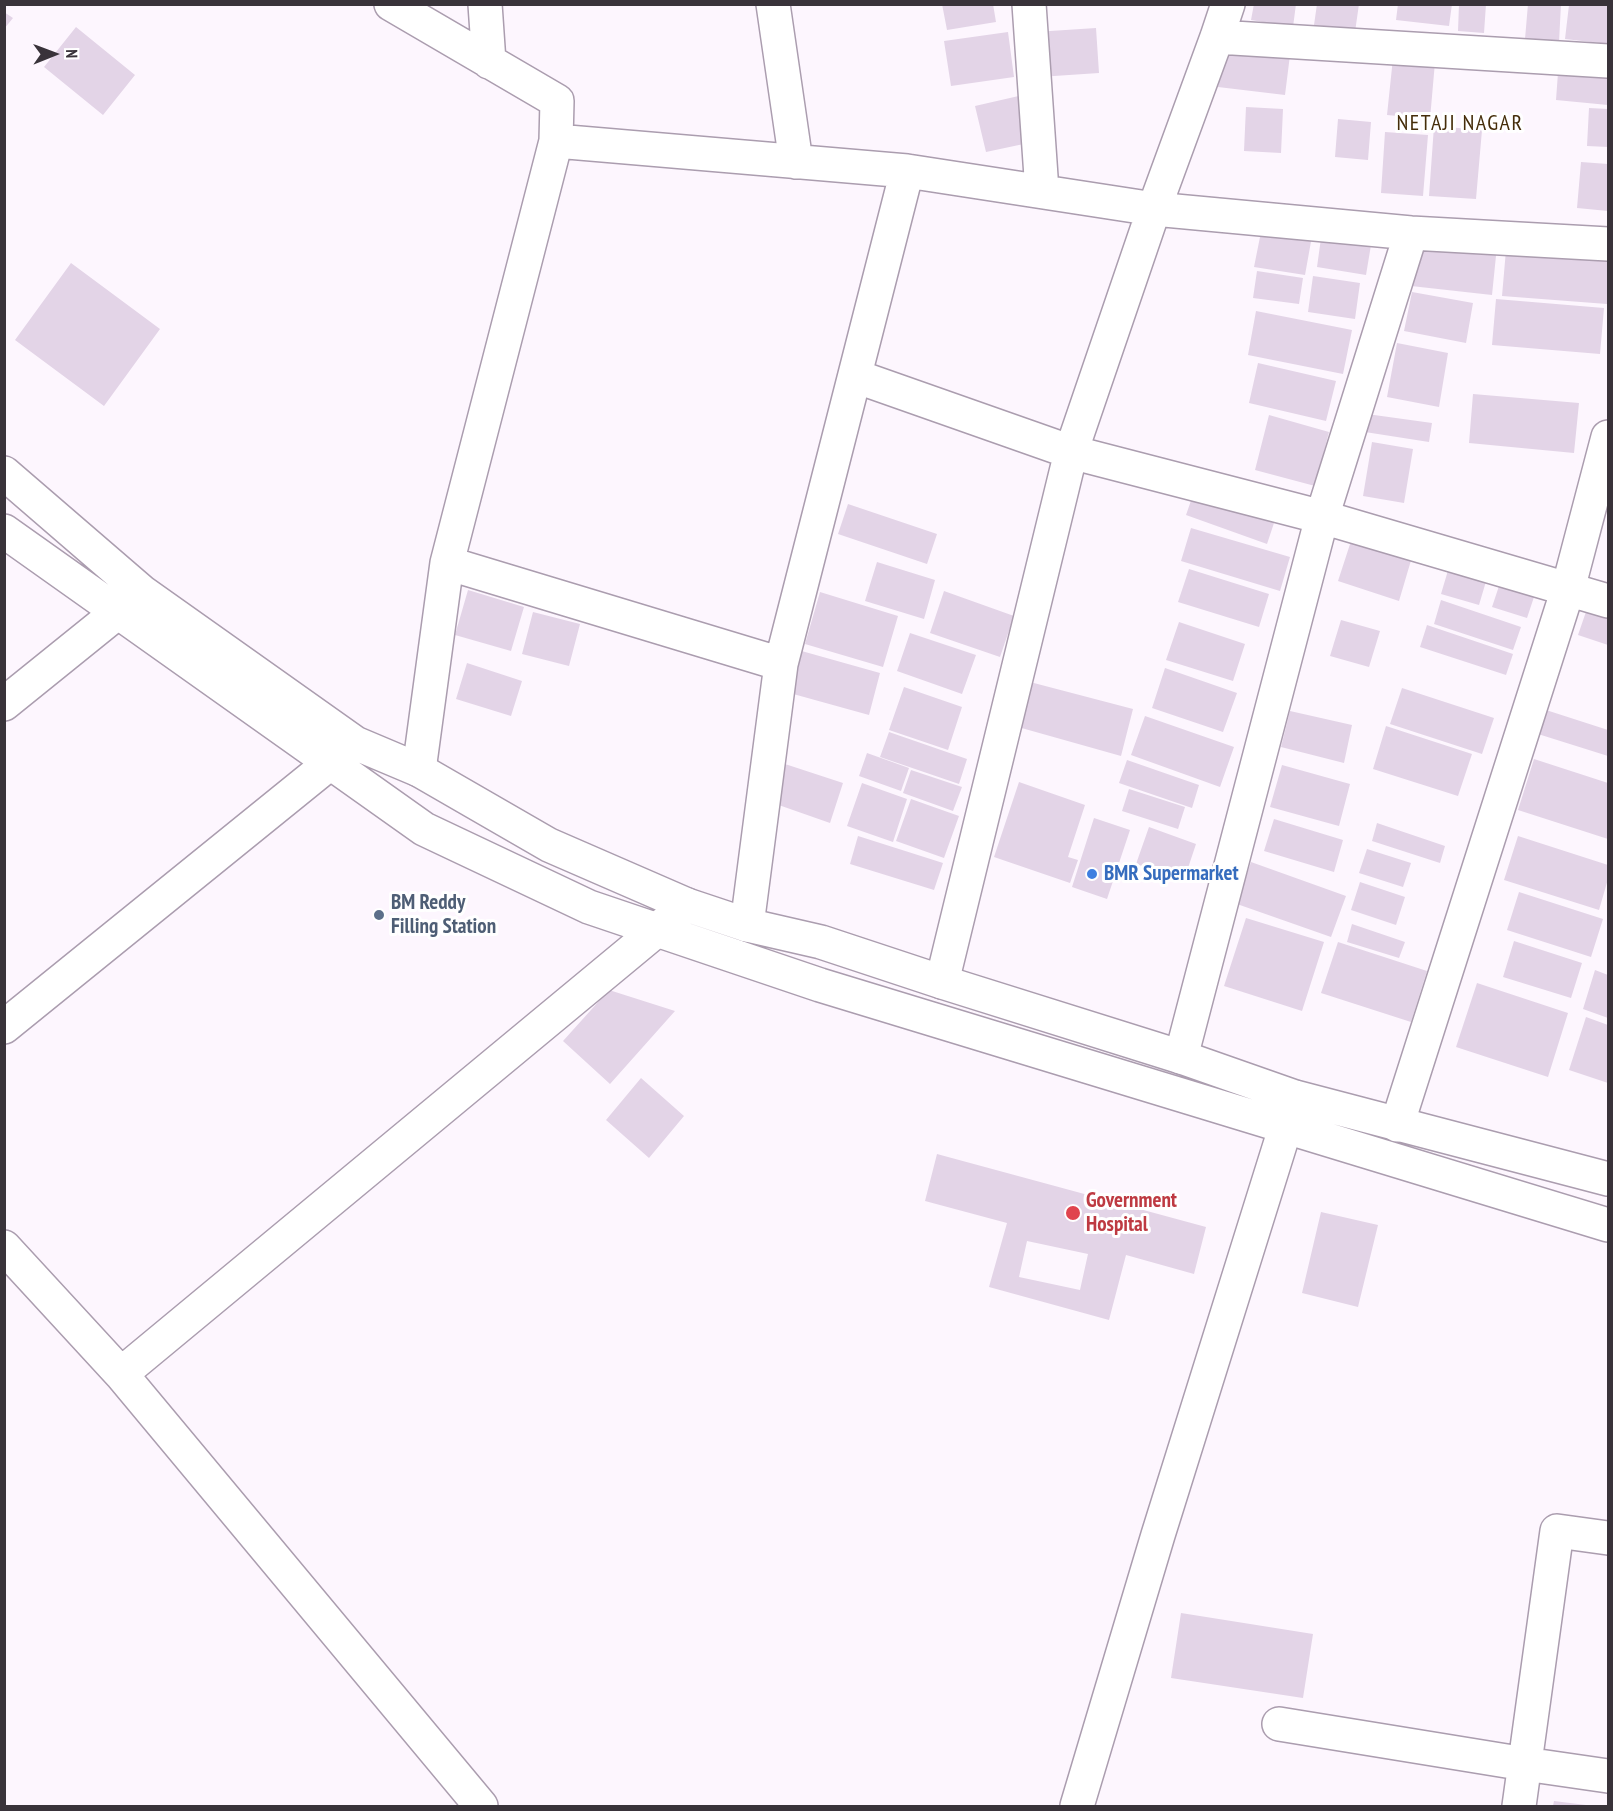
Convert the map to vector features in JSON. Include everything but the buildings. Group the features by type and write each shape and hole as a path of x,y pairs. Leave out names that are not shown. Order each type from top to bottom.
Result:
{"street":[{"path":"391,4 557,101 556,141 447,563 419,770"},
{"path":"484,4 489,62"},
{"path":"772,4 796,162"},
{"path":"1029,4 1042,191"},
{"path":"942,982 1071,452 1154,209 1228,4"},
{"path":"1218,37 1608,61"},
{"path":"556,141 907,171 1154,209 1411,233 1608,244"},
{"path":"747,925 782,664 907,171"},
{"path":"1181,1057 1322,517 1411,233"},
{"path":"855,376 1071,452 1322,517 1608,601"},
{"path":"1397,1125 1568,589 1608,437"},
{"path":"4,473 130,602"},
{"path":"4,531 130,602 343,753 424,829 589,907 820,986 1291,1112 1608,1225"},
{"path":"447,563 782,664"},
{"path":"4,704 130,602"},
{"path":"343,753 419,770 549,846 687,904 747,925 822,942 1181,1057 1291,1112 1397,1125 1608,1179"},
{"path":"4,1027 343,753"},
{"path":"121,1374 687,904"},
{"path":"1077,1806 1158,1535 1291,1112"},
{"path":"4,1247 121,1374 480,1806"},
{"path":"1519,1806 1557,1531 1608,1538"},
{"path":"1279,1724 1608,1776"}],"place":[{"name":"BMR Supermarket","path":"1092,874"},
{"name":"BM Reddy Filling Station","path":"379,915"},
{"name":"Government Hospital","path":"1073,1213"}],"district":[{"name":"NETAJI NAGAR","path":"1460,124"}]}
